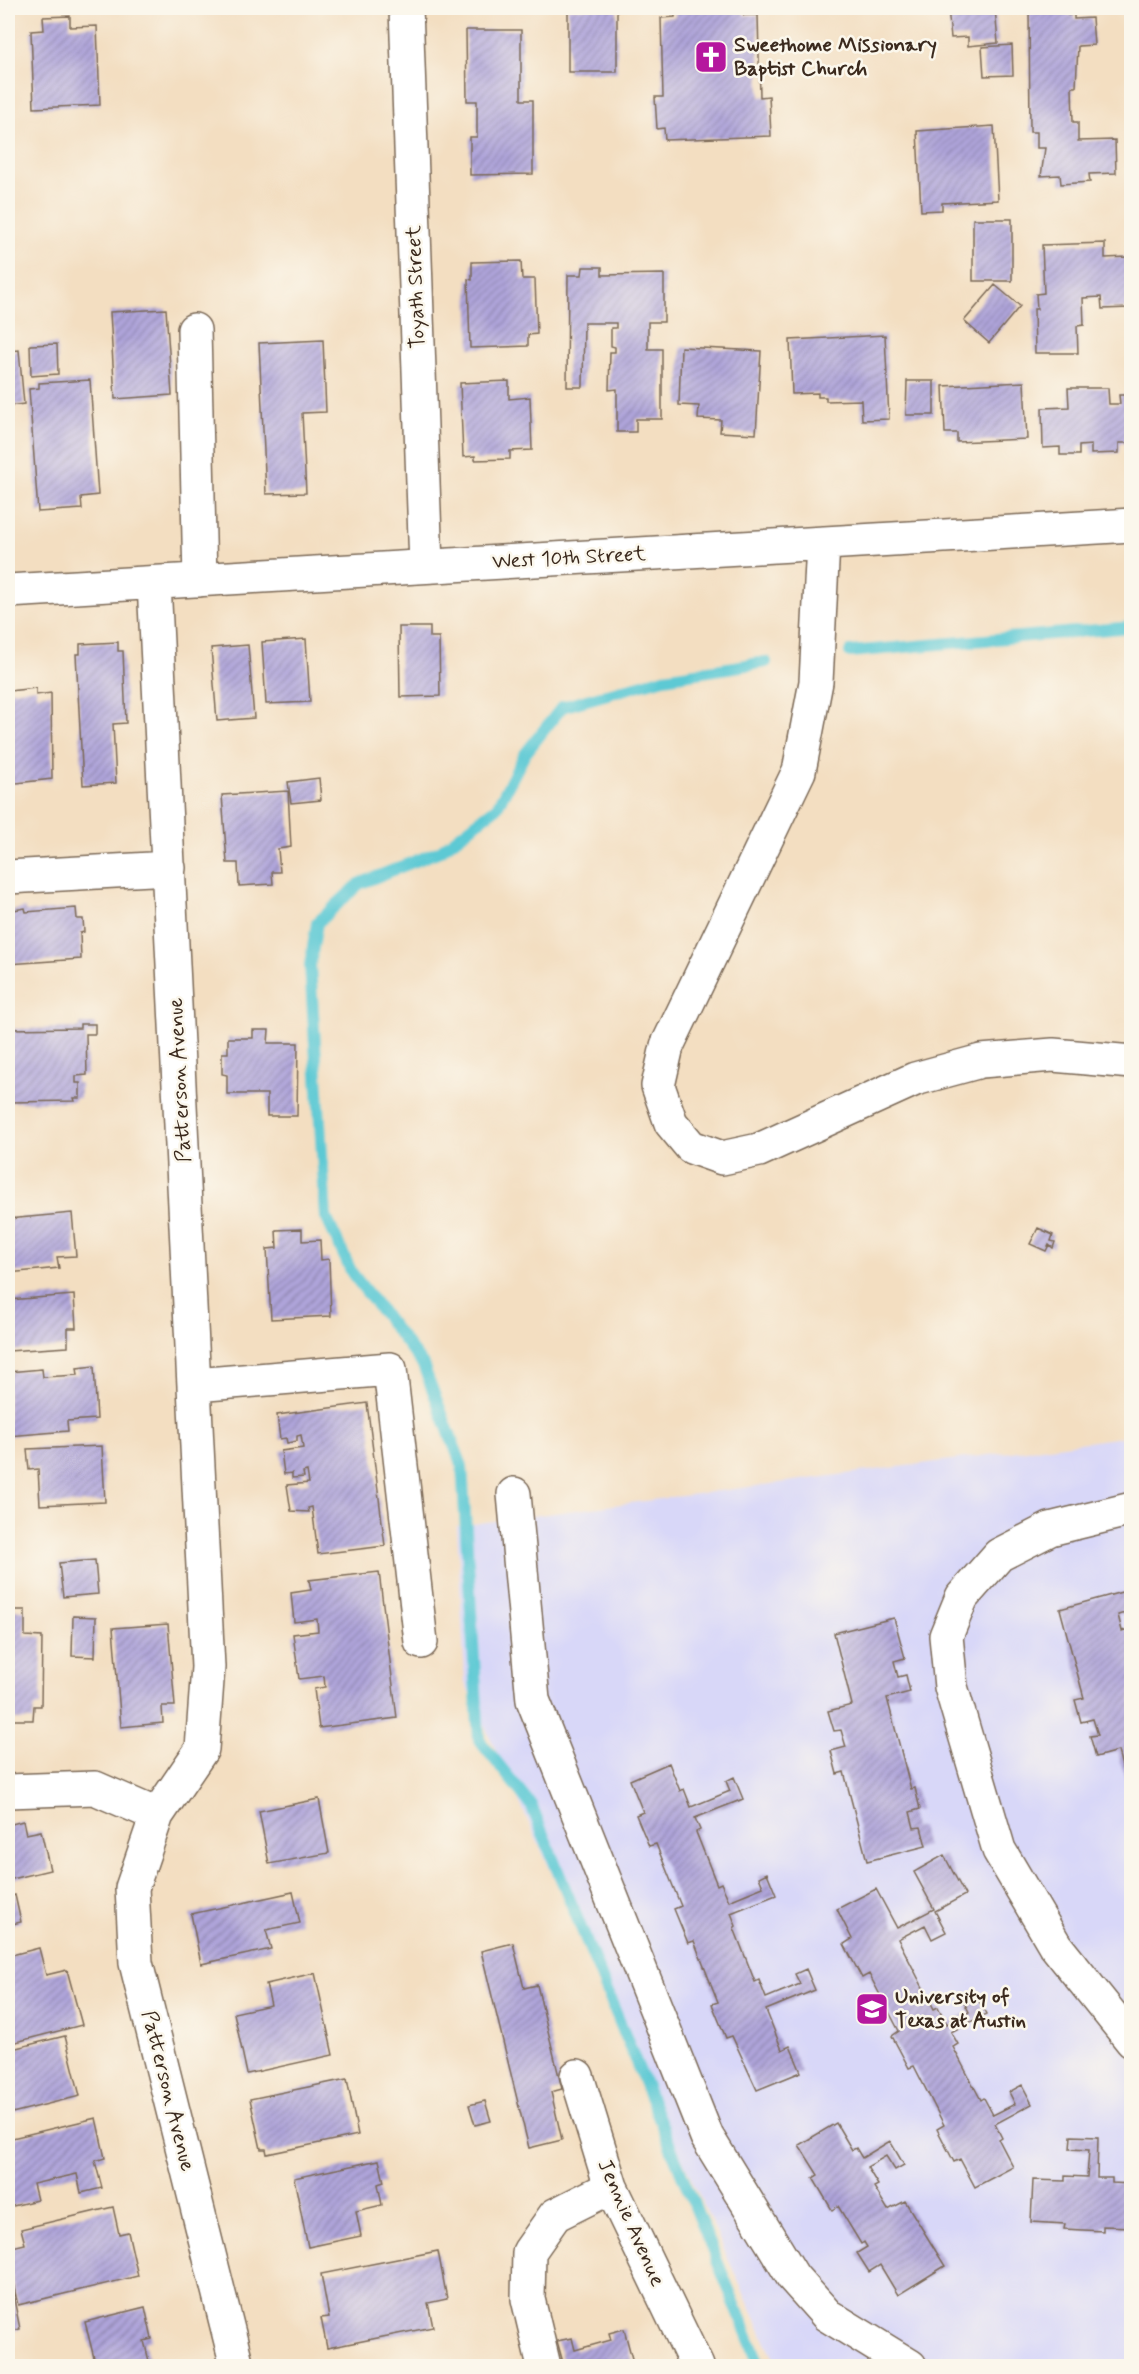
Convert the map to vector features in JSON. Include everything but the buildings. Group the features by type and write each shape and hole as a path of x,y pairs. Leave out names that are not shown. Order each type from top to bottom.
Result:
{"street":[{"name":"Toyath Street","path":"406,8 426,566"},
{"path":"194,330 200,580"},
{"name":"West 10th Street","path":"8,591 1131,525"},
{"path":"823,543 816,682 799,771 667,1046 658,1086 671,1123 691,1147 722,1158 759,1150 915,1079 981,1060 1053,1054 1131,1062"},
{"name":"Patterson Avenue","path":"154,583 170,868 208,1667 202,1749 157,1815 132,1888 136,1963 237,2367"},
{"path":"8,877 170,868"},
{"path":"195,1385 390,1369 421,1642"},
{"path":"514,1494 533,1700 707,2138 793,2277 826,2315 910,2367"},
{"path":"1131,1509 1050,1529 999,1555 962,1597 946,1636 951,1687 999,1850 1055,1945 1131,2041"},
{"path":"8,1791 95,1788 157,1815"},
{"name":"Jennie Avenue","path":"577,2076 611,2187 697,2367"},
{"path":"544,2367 528,2299 529,2252 555,2215 611,2187"}],"shaded area":[{"name":"University of Texas at Austin","path":"1131,1436 1131,2366 777,2366 465,1683 457,1526"}],"waterway":[{"path":"850,652 1132,627"},
{"path":"760,2366 531,1805 479,1740 462,1466 423,1365 352,1273 326,1217 310,965 317,923 359,884 440,851 497,807 525,754 562,707 664,678 766,662"}],"place":[{"name":"Sweethome Missionary Baptist Church","path":"711,57"},
{"name":"University of Texas at Austin","path":"872,2009"}]}
